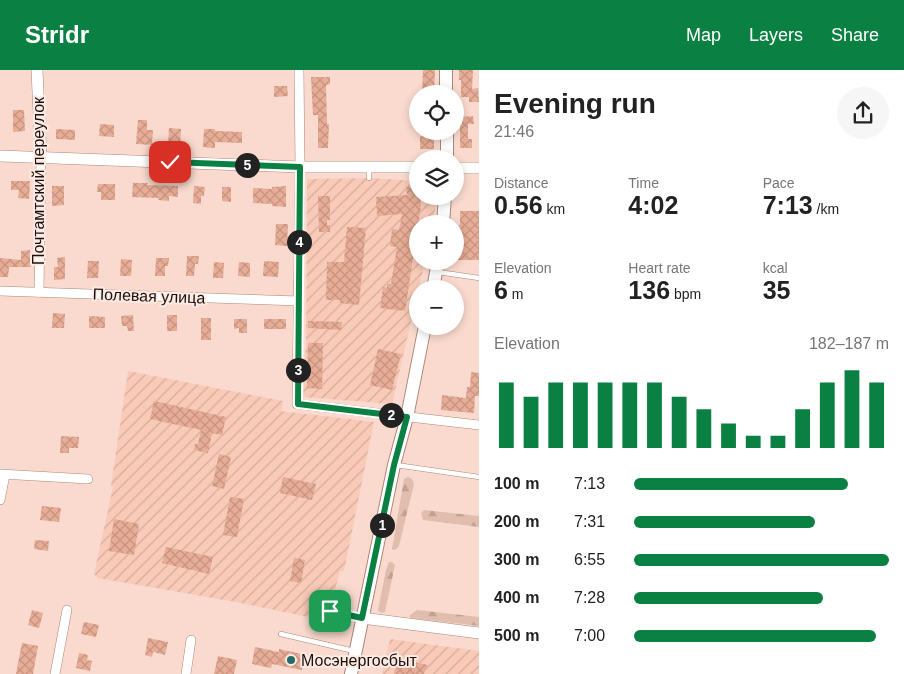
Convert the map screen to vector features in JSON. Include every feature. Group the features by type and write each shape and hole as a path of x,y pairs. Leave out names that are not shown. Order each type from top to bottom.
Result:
{"main road":[{"path":"446,70 446,85"},
{"path":"351,674 423,335"}],"street":[{"name":"Почтамтский переулок","path":"37,70 41,158 38,292"},
{"path":"299,70 298,404 479,425"},
{"path":"0,156 300,167 369,173 409,169"},
{"path":"464,168 479,168"},
{"name":"Полевая улица","path":"0,291 298,301"},
{"path":"0,500 2,475 88,479"},
{"path":"55,674 68,610"},
{"path":"362,618 479,633"},
{"path":"186,674 191,640"}],"lane":[{"path":"451,270 479,278"},
{"path":"394,465 479,478"},
{"path":"330,611 362,618"},
{"path":"281,634 356,651"}],"shaded area":[{"path":"369,178 409,180 409,205 436,205 434,215 409,215 409,270 423,270 421,280 409,280 409,330 392,404 303,397 306,340 307,179"},
{"path":"128,371 283,401 281,411 374,422 344,571 340,571 327,621 236,602 98,578 94,574 113,487 111,486"},
{"path":"390,639 479,651 479,674 382,674"}],"green space":[{"path":"408,477 412,479 414,484 399,546 395,550 392,549 404,479"},
{"path":"424,510 479,516 479,527 423,520 421,513"},
{"path":"389,562 395,565 385,612 381,613 378,610"},
{"path":"417,610 479,617 479,626 411,618 409,616"}],"building":[{"path":"423,70 435,70 434,85 422,85"},
{"path":"459,70 473,70 472,89 478,88 479,102 469,102 469,97 464,97 464,85 461,85 461,80 459,80"},
{"path":"311,77 330,77 330,84 326,85 327,124 329,124 328,148 318,148 318,115 313,115"},
{"path":"274,86 287,86 288,96 274,97"},
{"path":"13,110 24,110 25,131 13,132"},
{"path":"473,116 474,124 468,124 468,139 472,139 472,148 460,148 460,140 464,140 464,117"},
{"path":"138,120 147,120 147,130 153,130 152,145 136,144"},
{"path":"100,124 114,125 114,137 99,136"},
{"path":"169,128 181,129 180,146 168,146"},
{"path":"56,129 75,130 75,140 56,139"},
{"path":"204,129 242,132 242,143 215,142 215,148 203,147"},
{"path":"420,140 434,140 434,149 420,149"},
{"path":"11,181 30,181 29,199 18,198 19,190 11,190"},
{"path":"133,183 178,186 178,197 169,196 169,201 158,200 159,198 132,197"},
{"path":"98,184 115,184 115,200 101,200 101,192 97,192"},
{"path":"52,186 64,186 64,205 52,206"},
{"path":"194,186 205,187 204,196 201,196 201,204 193,203"},
{"path":"286,186 286,207 253,203 253,188 272,189 272,187"},
{"path":"409,186 409,205 421,206 420,215 409,215 409,270 411,270 405,311 380,308 383,287 387,288 387,284 391,284 397,247 390,246 392,229 399,230 402,214 377,216 376,197 407,195 406,187"},
{"path":"222,187 231,187 231,202 222,201"},
{"path":"318,196 330,196 330,220 327,220 327,225 330,225 330,232 319,232"},
{"path":"460,211 479,211 479,260 464,260 464,215 460,215"},
{"path":"276,224 288,224 287,246 275,245"},
{"path":"347,227 366,228 359,305 340,303 340,300 326,300 327,262 344,262"},
{"path":"30,250 31,267 9,267 8,277 0,277 0,258 21,260 21,251"},
{"path":"187,256 199,256 198,264 195,264 194,276 186,276"},
{"path":"65,257 65,279 54,280 54,267 58,267 57,258"},
{"path":"156,258 169,258 168,266 165,266 165,276 155,276"},
{"path":"121,259 132,260 131,276 120,276"},
{"path":"88,261 99,261 98,278 87,278"},
{"path":"264,261 279,262 278,277 263,276"},
{"path":"214,262 224,263 223,278 213,278"},
{"path":"239,262 250,263 250,277 238,276"},
{"path":"53,313 65,314 64,328 52,328"},
{"path":"133,315 134,331 128,331 127,326 122,326 121,316"},
{"path":"167,315 177,315 177,331 167,331"},
{"path":"89,316 105,317 105,328 89,328"},
{"path":"201,318 211,318 211,340 201,340"},
{"path":"234,319 247,319 247,333 239,333 239,328 234,329"},
{"path":"264,319 286,319 286,329 264,329"},
{"path":"308,321 342,322 341,330 308,328"},
{"path":"308,343 323,343 322,389 307,388"},
{"path":"378,349 401,354 392,390 370,385"},
{"path":"471,372 479,373 479,396 475,396 474,413 441,410 442,395 466,398 467,387 470,387"},
{"path":"154,401 226,417 222,435 212,433 208,453 194,450 195,444 198,444 201,430 150,419"},
{"path":"61,436 79,437 78,448 69,448 69,453 60,453"},
{"path":"219,454 231,457 224,489 212,486"},
{"path":"283,477 316,484 312,500 280,493"},
{"path":"230,497 244,499 237,537 223,535"},
{"path":"42,506 61,508 59,522 40,520"},
{"path":"114,519 139,524 134,555 109,551"},
{"path":"35,540 49,541 48,551 34,549"},
{"path":"166,547 213,557 209,574 162,563"},
{"path":"294,558 305,560 301,583 290,581"},
{"path":"32,610 43,613 39,628 28,625"},
{"path":"84,622 99,625 96,637 81,634"},
{"path":"148,638 168,642 165,655 153,652 152,657 145,655"},
{"path":"22,643 38,646 33,674 16,674"},
{"path":"255,647 279,652 279,649 306,655 302,670 272,664 271,668 252,664"},
{"path":"79,653 88,655 87,660 92,661 90,671 76,668"},
{"path":"218,656 237,660 234,674 214,674"},
{"path":"398,658 427,665 424,674 394,674"}],"place":[{"name":"Мосэнергосбыт","path":"291,660"}],"route":[{"path":"170,162 300,167 298,404 407,417 394,465 362,618 330,611"}]}
